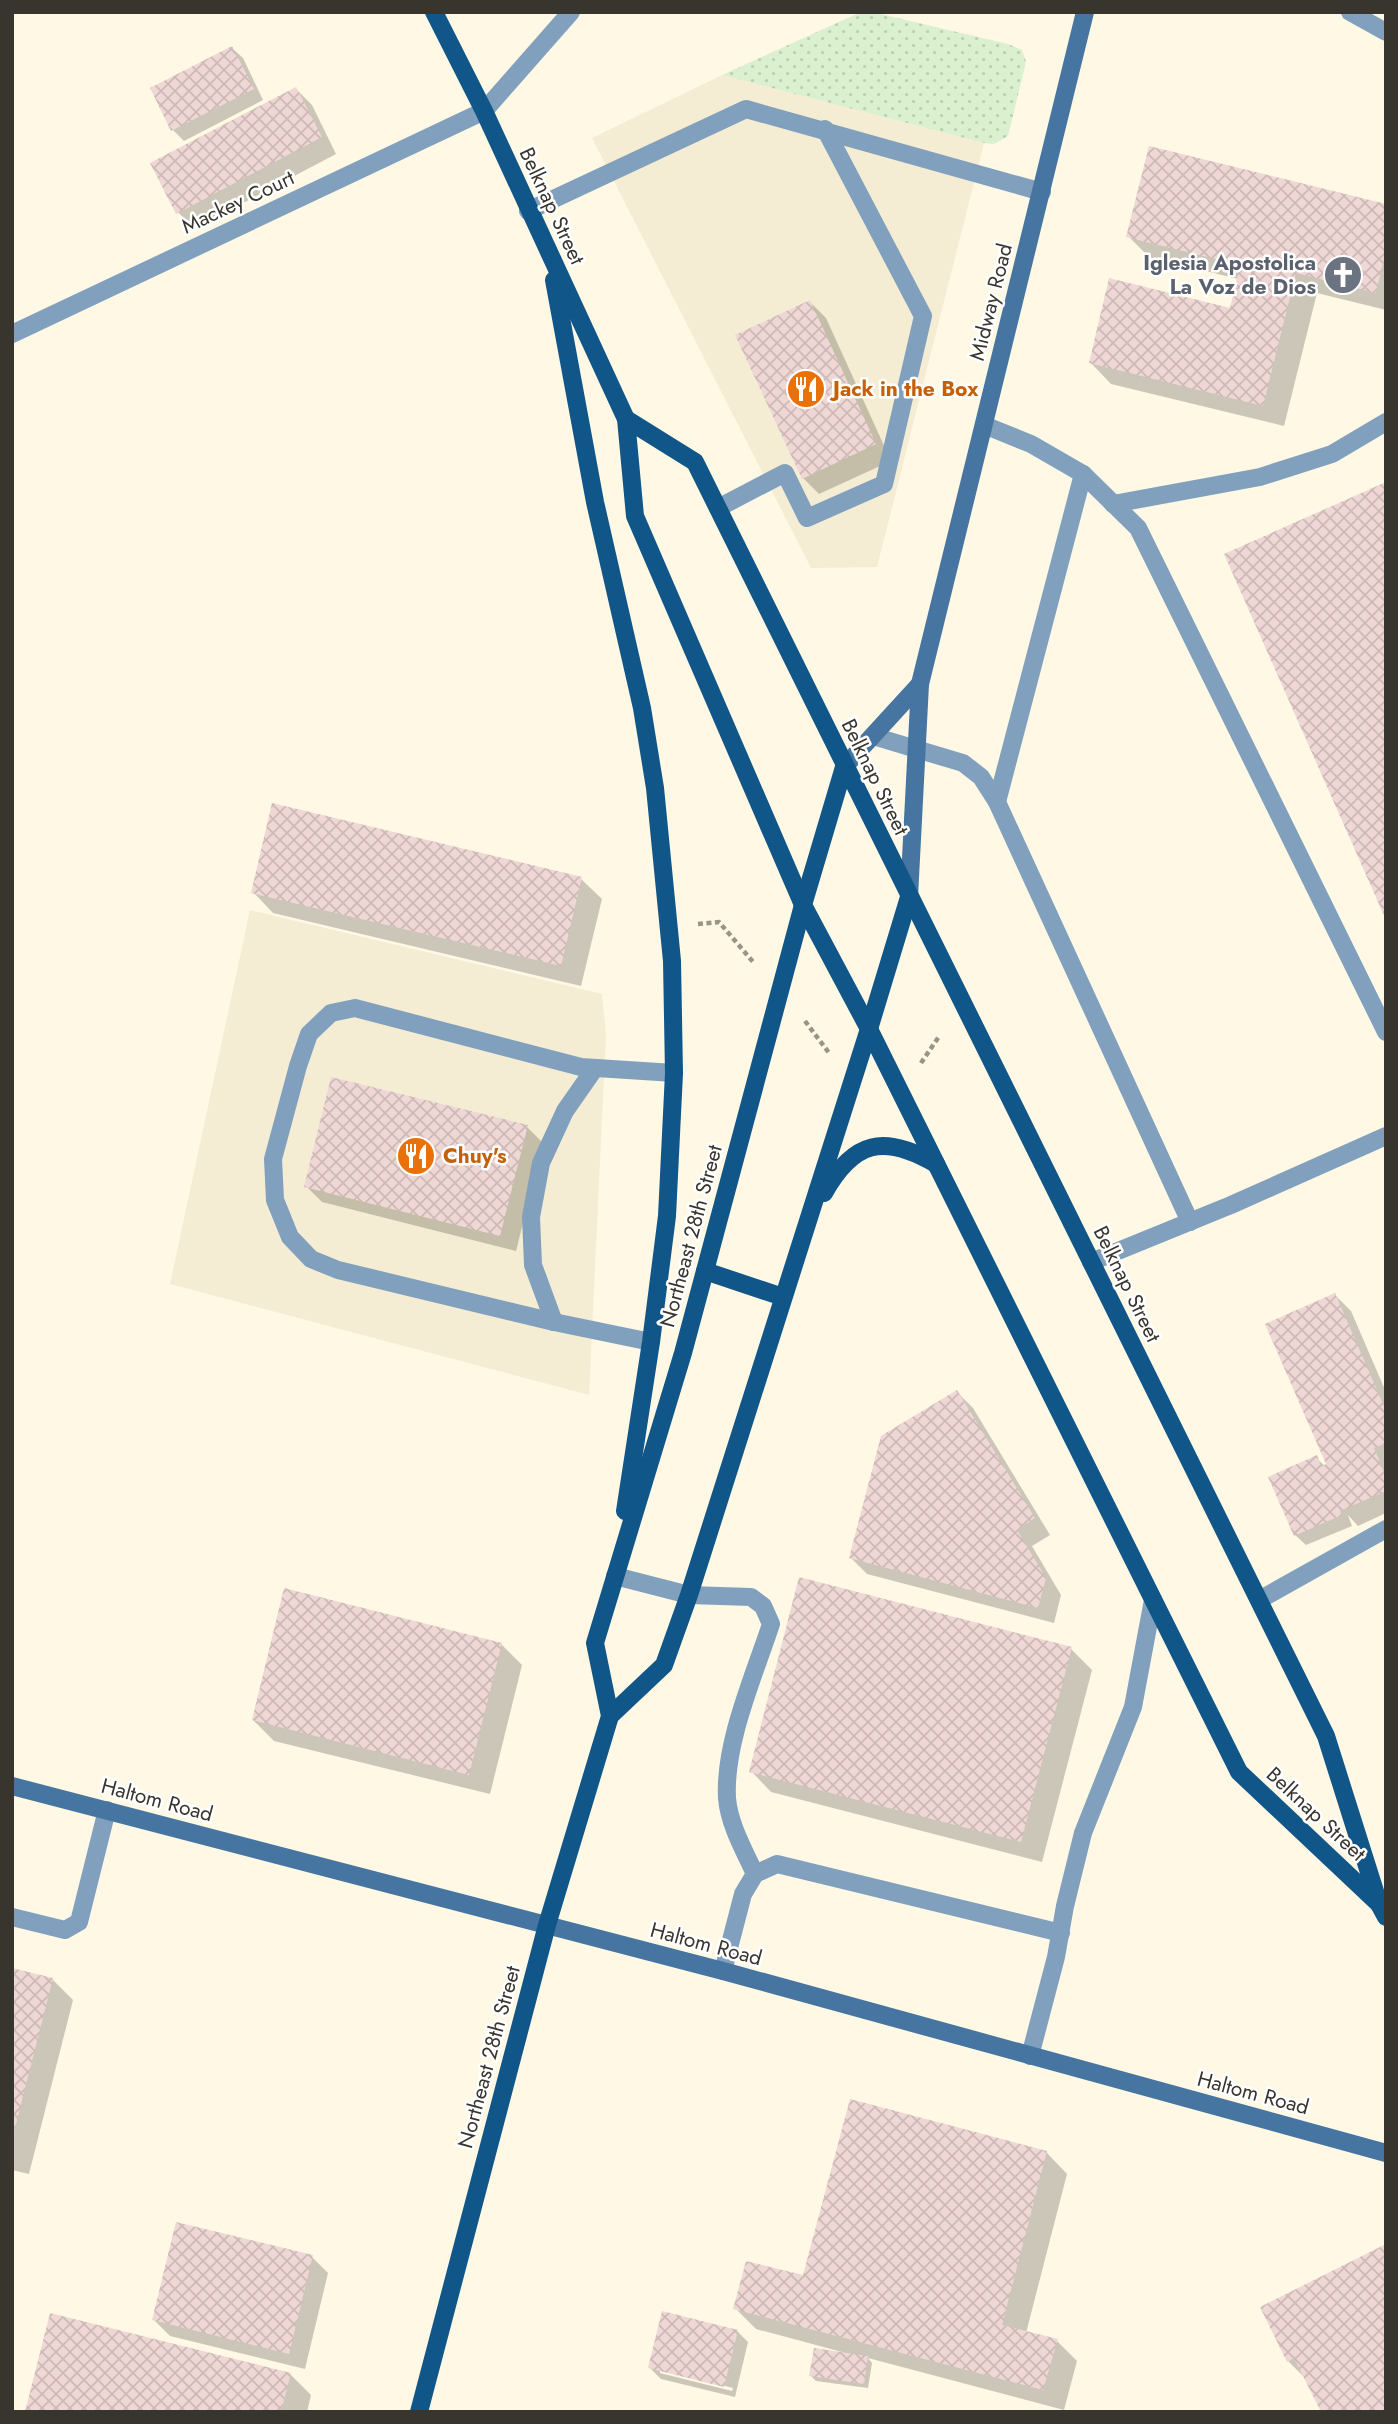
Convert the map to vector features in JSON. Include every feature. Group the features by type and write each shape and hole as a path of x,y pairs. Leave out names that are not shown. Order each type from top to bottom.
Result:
{"main road":[{"name":"Belknap Street","path":"434,12 484,111 626,419 635,516 803,905 869,1029 1238,1772 1384,1907"},
{"name":"Midway Road","path":"909,897 920,684 1085,12"},
{"path":"550,256 595,502 642,708 655,788 672,961 674,1073 667,1216 651,1342 615,1576"},
{"name":"Belknap Street","path":"626,419 695,461 844,767 1326,1736 1384,1907"},
{"name":"Midway Road","path":"844,767 920,684"},
{"name":"Northeast 28th Street","path":"419,2412 547,1925 610,1716 595,1643 705,1271 803,905 844,767"},
{"name":"Northeast 28th Street","path":"610,1716 664,1665 689,1595 909,897"},
{"path":"805,1227 836,1172 865,1150 887,1144 913,1151 936,1164"},
{"path":"705,1271 783,1297"},
{"name":"Haltom Road","path":"12,1786 723,1971 1386,2153"}],"street":[{"path":"484,111 571,12"},
{"path":"1350,12 1386,32"},
{"path":"528,211 746,109 1042,192"},
{"name":"Mackey Court","path":"12,334 484,111"},
{"path":"718,508 785,473 807,518 884,484 923,316 825,130"},
{"path":"1114,504 1260,477 1332,454 1386,422"},
{"path":"984,425 1031,444 1083,474 1138,528 1386,1032"},
{"path":"997,802 1083,474"},
{"path":"873,736 963,763 981,777 997,802 1190,1222"},
{"path":"651,1342 554,1322 338,1270 311,1258 290,1237 275,1200 273,1159 309,1034 331,1013 355,1008 581,1067 674,1073"},
{"path":"554,1322 533,1265 531,1217 541,1163 565,1111 595,1068"},
{"path":"1090,1262 1190,1222 1386,1136"},
{"path":"1259,1600 1386,1530"},
{"path":"615,1576 689,1595 751,1597 763,1606 771,1624 729,1753 727,1799 736,1834 755,1874"},
{"path":"1030,2056 1083,1833 1133,1707 1153,1600"},
{"path":"12,1917 65,1930 79,1922 107,1810"},
{"path":"723,1971 743,1894 755,1874 778,1864 1061,1933"}],"path":[{"path":"691,925 719,922 754,964"},
{"path":"803,1018 831,1056"},
{"path":"914,1073 940,1035"}],"shaded area":[{"path":"722,75 984,143 877,567 811,568 592,138"},
{"path":"250,910 602,994 606,1035 589,1395 170,1284"}],"green space":[{"path":"861,12 872,12 1008,44 1022,50 1026,62 1008,136 994,144 984,143 722,75"}],"building":[{"path":"232,46 254,89 171,131 150,88"},
{"path":"296,87 322,137 176,214 150,163"},
{"name":"Iglesia Apostolica La Voz de Dios","path":"1149,146 1386,204 1386,250 1376,293 1296,273 1263,406 1089,363 1109,278 1230,308 1240,265 1126,237"},
{"name":"Jack in the Box","path":"810,300 876,444 802,479 735,335"},
{"path":"1386,482 1386,920 1224,554"},
{"path":"272,803 582,877 561,966 251,893"},
{"name":"Chuy's","path":"331,1077 528,1125 500,1236 304,1187"},
{"path":"1335,1293 1386,1411 1386,1443 1374,1448 1386,1477 1386,1491 1340,1511 1342,1515 1294,1536 1268,1477 1317,1455 1321,1467 1326,1464 1265,1324"},
{"path":"957,1390 1035,1518 1017,1530 1046,1578 1038,1608 849,1558 881,1436"},
{"path":"799,1577 1072,1647 1021,1842 749,1772"},
{"path":"284,1588 502,1643 469,1775 252,1720"},
{"path":"12,1968 53,1978 13,2136 12,2136"},
{"path":"850,2099 1047,2151 1002,2325 1058,2339 1043,2390 733,2309 746,2261 803,2275"},
{"path":"176,2222 313,2255 289,2354 152,2320"},
{"path":"1386,2244 1386,2412 1321,2412 1294,2358 1287,2362 1260,2307"},
{"path":"662,2311 738,2330 724,2387 648,2368"},
{"path":"50,2313 291,2373 281,2412 25,2412"},
{"path":"814,2348 868,2356 864,2384 809,2376"}],"place":[{"name":"Iglesia Apostolica La Voz de Dios","path":"1343,275"},
{"name":"Jack in the Box","path":"806,389"},
{"name":"Chuy's","path":"416,1156"}]}
